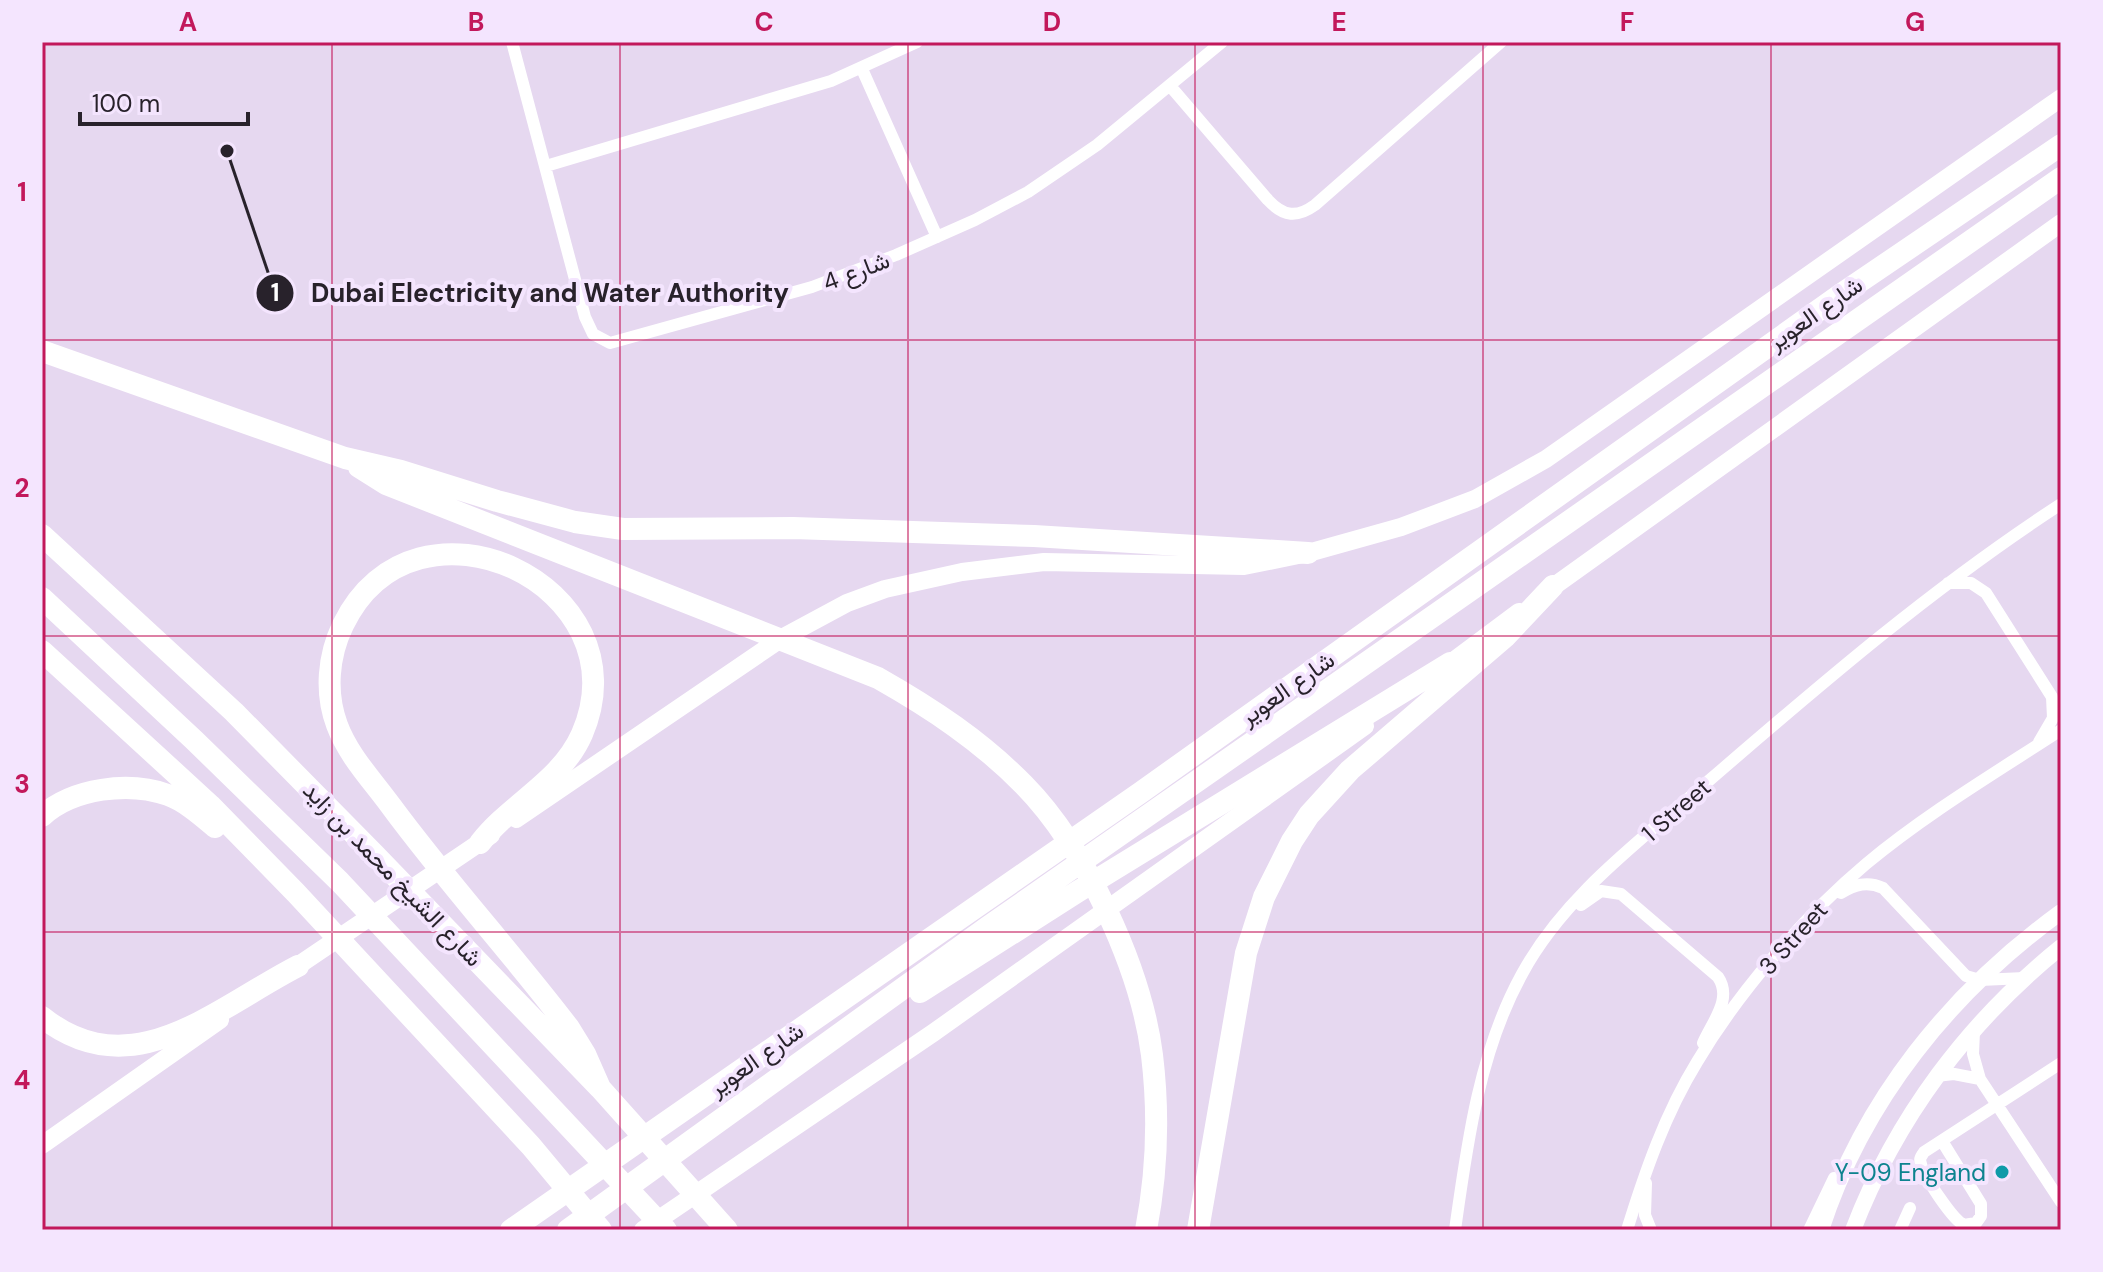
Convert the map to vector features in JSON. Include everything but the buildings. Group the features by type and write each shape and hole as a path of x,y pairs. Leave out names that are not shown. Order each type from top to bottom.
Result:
{"highway":[{"name":"شارع العوير","path":"511,1230 1140,793 1840,295 2061,145"},
{"name":"شارع العوير","path":"568,1230 1039,891 2061,178"},
{"path":"42,351 345,458 401,471 575,522 623,529 872,529 1308,553"},
{"path":"345,458 386,484 878,678 931,708 980,744 1025,786 1078,858 1108,914 1140,1001 1151,1054 1157,1152 1146,1230"},
{"name":"شارع الشيخ محمد بن زايد","path":"42,535 234,712 600,1088 722,1224"},
{"path":"480,843 493,827 566,763 584,731 592,695 592,676 584,640 566,609 535,578 487,557 434,556 393,570 379,580 346,619 332,653 330,689 337,725 354,756 406,827 569,1028 600,1088"},
{"path":"1198,1230 1246,953 1264,897 1292,841 1309,815 1350,770 1505,637 1553,586"},
{"name":"شارع الشيخ محمد بن زايد","path":"42,598 340,882 666,1230"},
{"path":"42,651 210,805 302,900 531,1146 601,1230"},
{"path":"815,1052 955,972 1077,892 1450,663"},
{"path":"42,816 51,807 89,791 128,788 169,795 203,817 274,882 302,900"},
{"path":"42,1017 56,1029 83,1041 112,1047 144,1045 175,1035 298,966"}],"main road":[{"path":"42,1145 298,966 782,638 847,603 885,589 962,572 1044,562 1244,566 1308,553 1401,527 1475,499 1546,459 2061,98"},
{"path":"643,1230 946,1024 1273,793 1553,586 2061,223"}],"street":[{"name":"شارع 4","path":"512,42 588,326 601,340 610,343 798,292 937,237 1028,192 1097,145 1222,42"},
{"path":"546,166 800,92 862,69 917,42"},
{"path":"1171,87 1268,200 1278,210 1290,215 1304,213 1315,205 1501,42"},
{"path":"862,69 937,237"},
{"path":"2020,125 2061,92"},
{"name":"1 Street","path":"1455,1230 1476,1105 1496,1034 1523,972 1580,895 1837,670 1944,584 2061,504"},
{"path":"1944,584 1962,581 1986,593 2052,697 2053,718 2034,748"},
{"name":"3 Street","path":"1627,1230 1663,1128 1697,1061 1763,969 1863,866 1917,824 2061,730"},
{"path":"1819,908 1850,887 1877,885 1894,897 1966,976 1980,980 2025,978"},
{"path":"1553,928 1595,893 1615,891 1718,977 1724,987 1724,997 1697,1061"},
{"path":"1809,1230 1833,1180 1910,1060 1980,980 2061,912"},
{"path":"1853,1230 1888,1153 1936,1076 1974,1028 2061,947"},
{"path":"1974,1028 1973,1054 1980,1079 2061,1202"},
{"path":"1942,1141 1981,1204 1981,1216 1972,1225 1956,1221 1920,1163 1924,1152 1997,1105 2059,1070"},
{"path":"1936,1076 1954,1074 1980,1079"},
{"path":"1821,1230 1859,1138"},
{"path":"1646,1171 1645,1215 1651,1230"},
{"path":"1900,1230 1910,1208"}],"place":[{"name":"Dubai Electricity and Water Authority","path":"227,151"},
{"name":"Y-09 England","path":"2002,1172"}]}
